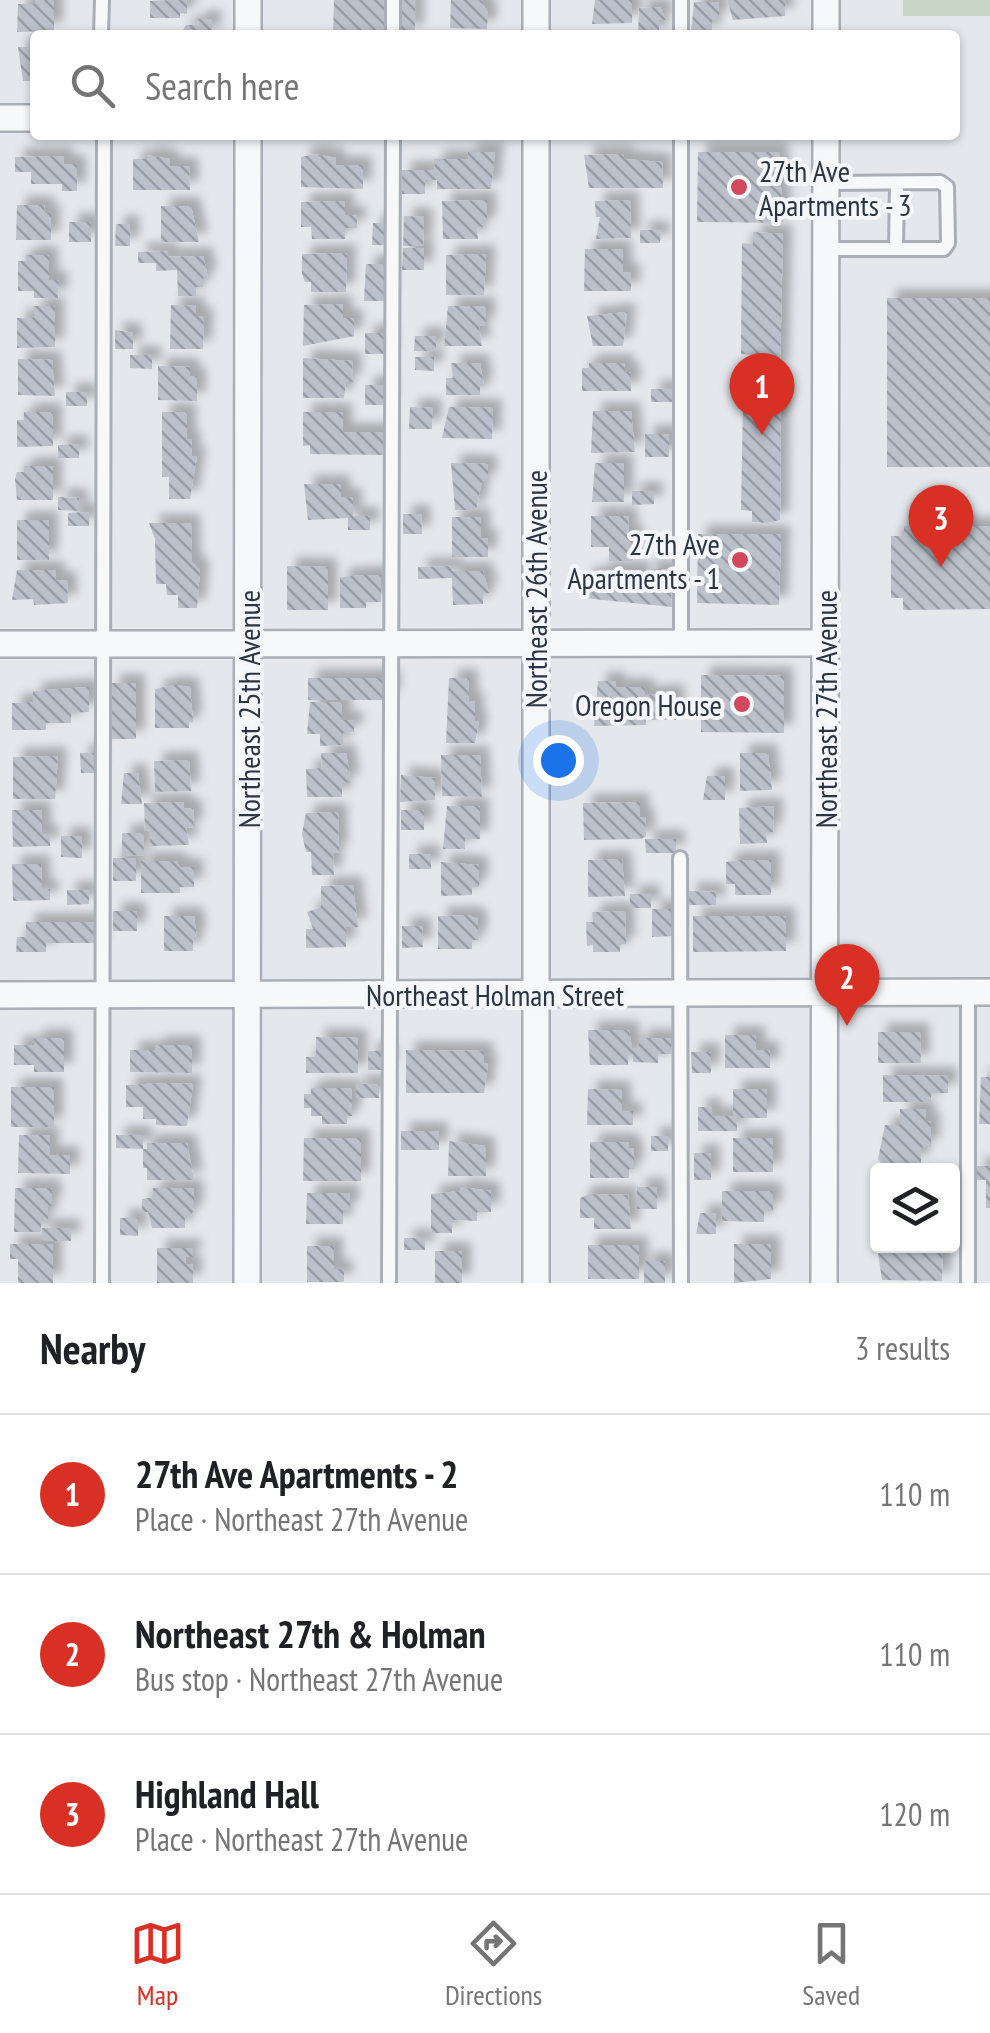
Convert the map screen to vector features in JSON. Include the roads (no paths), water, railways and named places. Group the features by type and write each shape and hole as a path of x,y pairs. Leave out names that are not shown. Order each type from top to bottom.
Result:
{"street":[{"path":"248,0 248,30"},
{"path":"536,0 536,30"},
{"path":"826,0 826,30"},
{"path":"0,118 30,118"},
{"name":"Northeast 25th Avenue","path":"247,1283 248,140"},
{"name":"Northeast 26th Avenue","path":"536,140 536,1283"},
{"name":"Northeast 27th Avenue","path":"824,1283 826,140"},
{"path":"0,644 825,643"},
{"name":"Northeast Holman Street","path":"0,995 979,992"}],"lane":[{"path":"101,30 102,0"},
{"path":"393,0 393,30"},
{"path":"681,0 681,30"},
{"path":"102,1283 104,140"},
{"path":"389,1283 393,140"},
{"path":"680,643 681,140"},
{"path":"826,183 940,182 947,186 948,243 944,249 826,249"},
{"path":"896,249 897,183"},
{"path":"680,858 681,1283"},
{"path":"968,1283 979,992"}],"place":[{"name":"27th Ave Apartments - 3","path":"739,187"},
{"name":"27th Ave Apartments - 2","path":"762,435"},
{"name":"27th Ave Apartments - 1","path":"740,560"},
{"name":"Highland Hall","path":"941,567"},
{"name":"Oregon House","path":"742,704"},
{"name":"Northeast 27th & Holman","path":"847,1026"}]}
